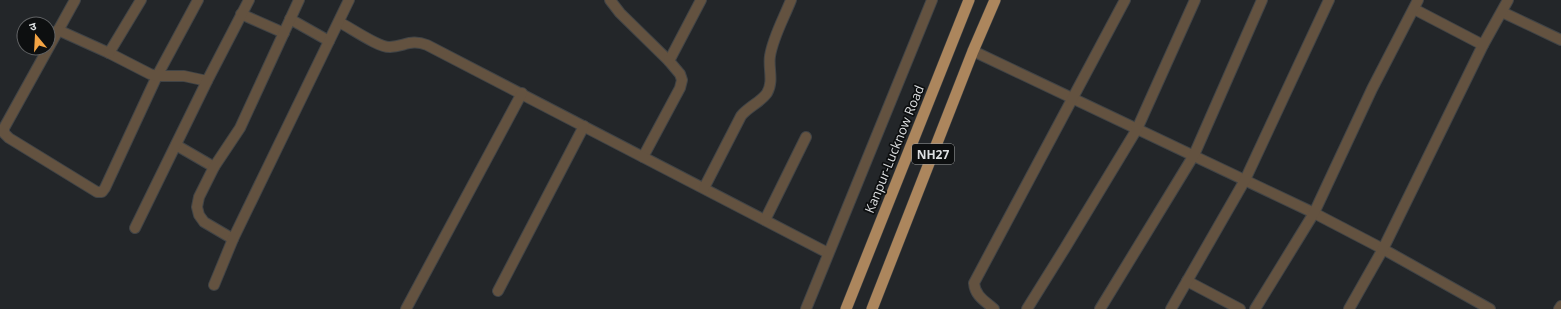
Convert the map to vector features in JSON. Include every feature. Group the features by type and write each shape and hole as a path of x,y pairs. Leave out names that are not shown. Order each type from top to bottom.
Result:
{"highway":[{"name":"Kanpur-Lucknow Road","path":"846,309 969,0"},
{"name":"NH27","path":"872,309 973,51 995,0"}],"street":[{"path":"75,0 7,122 4,128 4,133 9,138 92,191 97,192 102,192 105,188 157,76 198,0"},
{"path":"109,53 141,0"},
{"path":"135,228 207,81 249,0"},
{"path":"233,239 204,222 199,215 197,207 199,197 214,167 240,128 299,0"},
{"path":"214,285 233,239 350,0"},
{"path":"610,0 620,13 670,61 680,74 682,80 680,88 643,157"},
{"path":"670,61 701,0"},
{"path":"704,188 742,116 746,110 767,93 771,79 770,63 772,49 791,0"},
{"path":"806,309 932,0"},
{"path":"994,309 978,296 974,288 974,283 1125,0"},
{"path":"1027,309 1137,129 1195,0"},
{"path":"1100,309 1194,156 1261,0"},
{"path":"1171,309 1245,180 1329,0"},
{"path":"1349,309 1384,249 1483,45 1508,0"},
{"path":"1255,309 1314,213 1372,89 1416,4 1483,45"},
{"path":"1502,12 1561,40"},
{"path":"241,14 284,33"},
{"path":"290,19 329,41"},
{"path":"339,22 382,46 391,47 419,41 427,44 828,253"},
{"path":"58,30 109,53 150,74 157,76 184,76 207,81"},
{"path":"973,51 1314,213 1384,249 1490,309"},
{"path":"406,309 522,93"},
{"path":"498,291 584,126"},
{"path":"765,220 806,137"},
{"path":"176,145 214,167"},
{"path":"1187,281 1240,309"}]}
